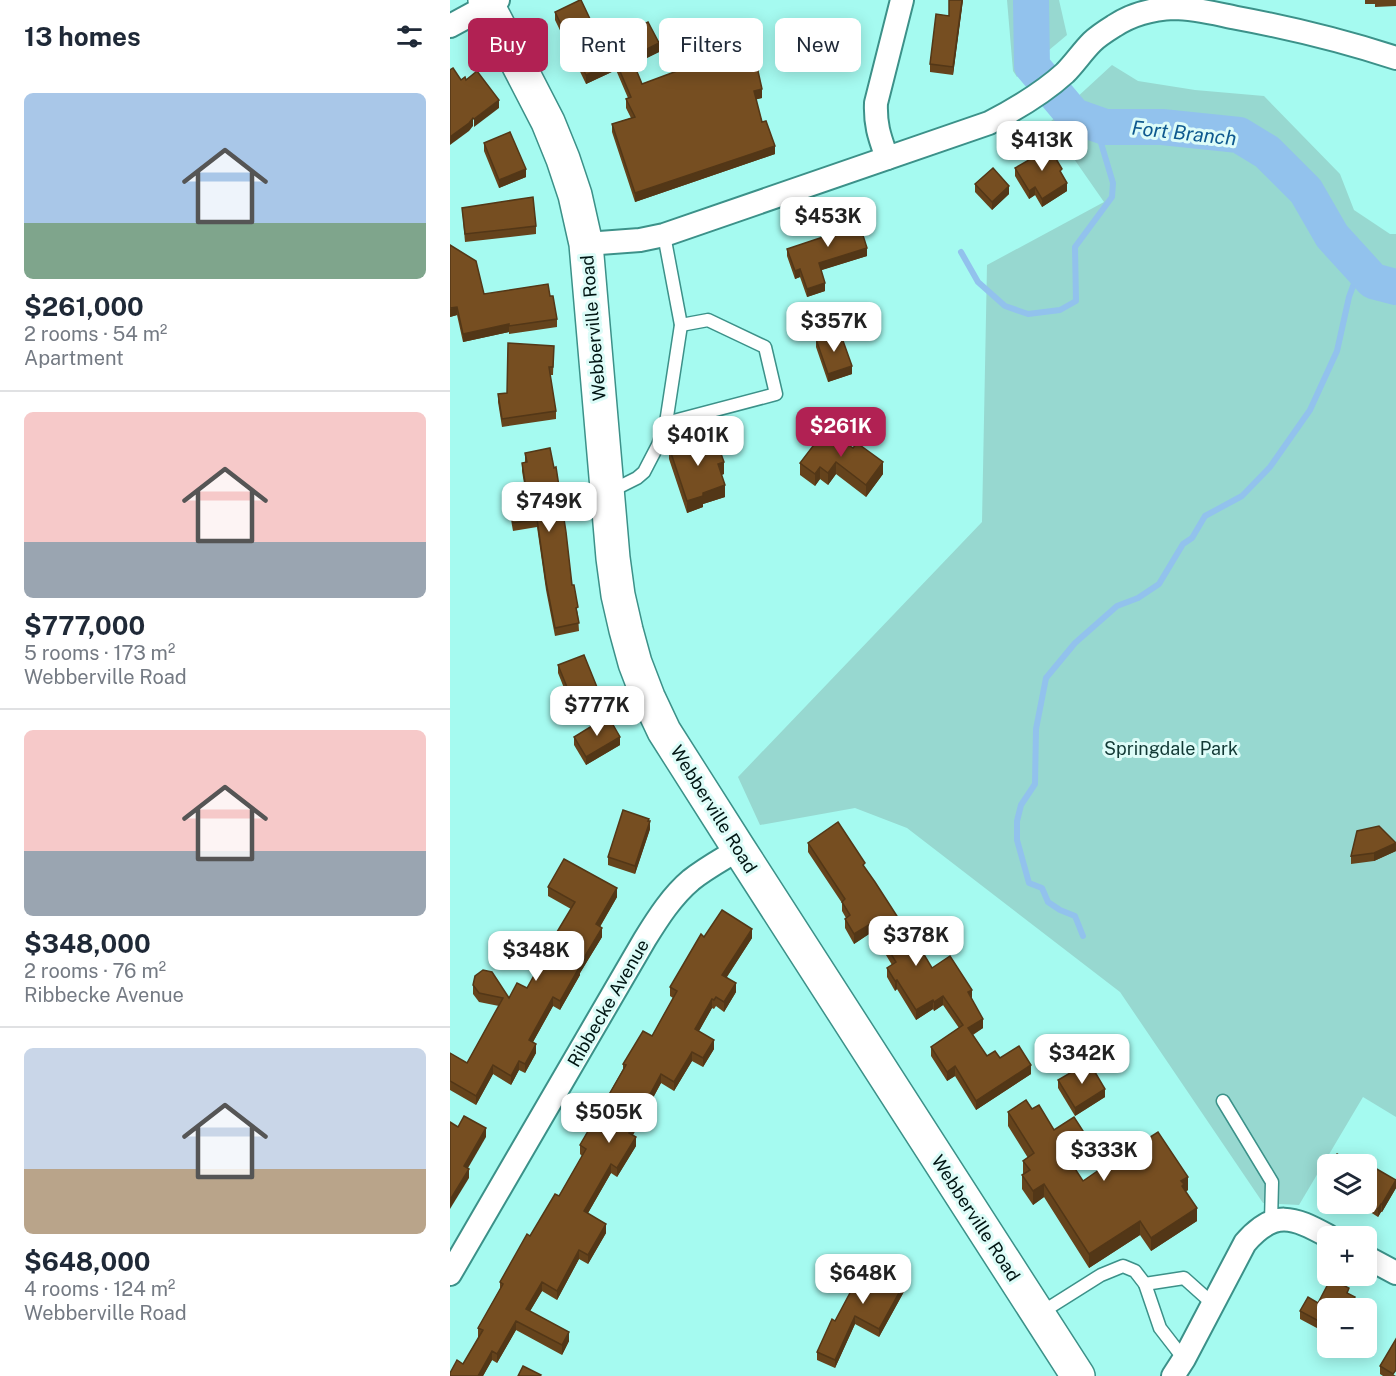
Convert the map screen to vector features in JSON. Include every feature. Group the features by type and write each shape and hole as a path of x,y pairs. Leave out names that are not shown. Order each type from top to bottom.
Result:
{"street":[{"path":"887,159 877,130 876,103 902,0"},
{"path":"450,26 491,2"},
{"name":"Webberville Road","path":"491,2 556,140 575,195 586,243 618,595 626,630 648,697 664,731 1078,1376"},
{"path":"586,243 640,240 664,234 989,123 1009,113 1063,74 1104,32 1116,24 1162,5 1290,28 1396,58"},
{"name":"Ribbecke Avenue","path":"450,1274 660,915 691,880 739,849"},
{"path":"1178,1367 1245,1244 1256,1231 1274,1222 1292,1220 1317,1230"},
{"path":"1377,1263 1396,1273"}],"lane":[{"path":"608,492 637,478 644,472 658,446 666,423 681,325 664,234"},
{"path":"666,423 776,394 765,347 708,320 681,325"},
{"path":"1223,1101 1272,1182 1274,1222"},
{"path":"1039,1314 1101,1275 1122,1266 1135,1271 1145,1284 1160,1328 1178,1367"},
{"path":"1145,1284 1184,1278 1213,1304"}],"green space":[{"path":"1007,0 1059,0 1067,35 1017,77 1013,71"},
{"name":"Springdale Park","path":"1112,65 1138,81 1195,90 1264,96 1340,174 1354,210 1390,234 1396,234 1396,1117 1363,1097 1329,1154 1317,1154 1317,1175 1299,1205 1263,1203 1120,992 907,828 855,808 760,825 738,777 982,522 987,265 1104,202 1049,123"}],"building":[{"path":"581,0 590,18 560,18 560,22 555,12"},
{"path":"949,0 962,0 953,67 930,64 936,14 949,16"},
{"path":"648,22 659,43 647,49 647,23"},
{"path":"453,68 461,80 465,77 466,80 478,72 499,100 450,137 450,70"},
{"path":"620,72 637,72 642,84 674,72 758,72 762,89 754,91 762,122 766,121 775,146 635,193 612,124 635,117 626,99 631,97"},
{"path":"510,132 526,169 499,180 484,143"},
{"path":"1046,142 1062,169 1060,171 1067,183 1042,199 1035,187 1029,191 1015,168 1036,156 1033,150"},
{"path":"993,168 1009,186 992,202 975,184"},
{"path":"533,197 536,226 465,234 462,208"},
{"path":"855,210 867,248 819,263 825,283 807,289 800,269 795,271 787,249 835,233 830,218"},
{"path":"450,245 476,261 484,294 548,284 550,296 553,296 557,319 509,326 509,324 463,334 457,307 450,308"},
{"path":"835,332 837,340 842,338 852,366 828,374 816,339"},
{"path":"508,343 554,346 553,367 549,367 556,411 502,419 498,394 507,393"},
{"path":"826,429 853,448 857,443 883,462 866,485 836,462 828,473 820,467 815,474 800,463"},
{"path":"715,437 724,462 718,464 725,485 687,501 669,447 685,442 686,447"},
{"path":"550,448 554,468 556,467 579,623 555,628 537,519 513,523 510,506 527,503 522,463 527,462 525,453"},
{"path":"584,655 601,697 562,712 556,697 569,692 558,665"},
{"path":"608,716 620,737 586,757 574,737"},
{"path":"623,810 650,821 635,866 608,857"},
{"path":"838,822 865,863 863,865 904,927 907,926 932,968 950,956 972,990 968,992 983,1019 968,1028 987,1056 995,1051 1000,1058 1019,1046 1031,1065 976,1101 955,1066 947,1072 931,1047 963,1025 943,996 916,1010 887,968 896,962 872,923 854,934 845,919 850,915 842,902 845,899 808,843"},
{"path":"1379,826 1396,843 1374,853 1351,856 1357,831"},
{"path":"564,859 617,888 596,924 602,928 560,1001 553,997 529,1040 536,1044 525,1064 519,1061 511,1076 493,1065 476,1096 450,1081 450,1053 467,1063 503,998 479,993 473,985 475,976 483,970 492,972 509,998 517,983 527,988 575,902 548,887"},
{"path":"722,910 752,929 722,975 736,983 724,1002 716,997 712,999 695,1029 714,1040 703,1058 692,1052 674,1082 661,1074 629,1133 636,1137 617,1168 611,1164 584,1211 606,1224 588,1255 579,1250 557,1291 542,1282 526,1309 569,1332 562,1345 516,1321 497,1354 492,1351 478,1376 450,1376 457,1360 463,1364 483,1330 478,1328 503,1284 500,1282 527,1234 530,1236 555,1194 559,1196 586,1149 580,1145 626,1065 623,1064 643,1031 652,1036 677,991 670,987 701,934 704,937"},
{"path":"1089,1062 1105,1089 1075,1108 1058,1080"},
{"path":"1026,1100 1032,1109 1039,1105 1054,1130 1074,1117 1085,1134 1062,1149 1083,1181 1109,1163 1108,1161 1158,1132 1188,1177 1181,1181 1184,1184 1182,1186 1197,1208 1151,1238 1140,1221 1089,1254 1044,1184 1033,1191 1022,1175 1030,1170 1023,1161 1034,1153 1008,1112"},
{"path":"464,1116 486,1128 464,1166 469,1169 450,1200 450,1122 458,1127"},
{"path":"1377,1169 1396,1180 1377,1208"},
{"path":"868,1259 906,1280 879,1329 855,1316 835,1360 817,1352 832,1319 835,1321"},
{"path":"1327,1286 1345,1286 1349,1288 1347,1293 1355,1297 1354,1298 1321,1298"},
{"path":"1308,1297 1317,1302 1317,1320 1300,1311"},
{"path":"1396,1339 1396,1370 1393,1374 1380,1366"},
{"path":"523,1366 541,1375 518,1376"}],"waterway":[{"name":"Fort Branch","path":"1031,0 1032,66 1074,116 1105,127 1162,127 1239,135 1267,152 1306,191 1332,236 1373,281 1396,287"},
{"path":"961,252 978,282 1005,306 1028,314 1060,310 1076,301 1075,247 1112,197 1113,183 1095,123"},
{"path":"1083,936 1075,916 1048,902 1042,888 1029,883 1017,840 1017,821 1021,805 1035,784 1036,729 1046,678 1075,643 1117,606 1138,598 1159,584 1183,544 1192,538 1205,516 1242,496 1270,467 1310,410 1337,351 1349,297 1360,267"}]}
